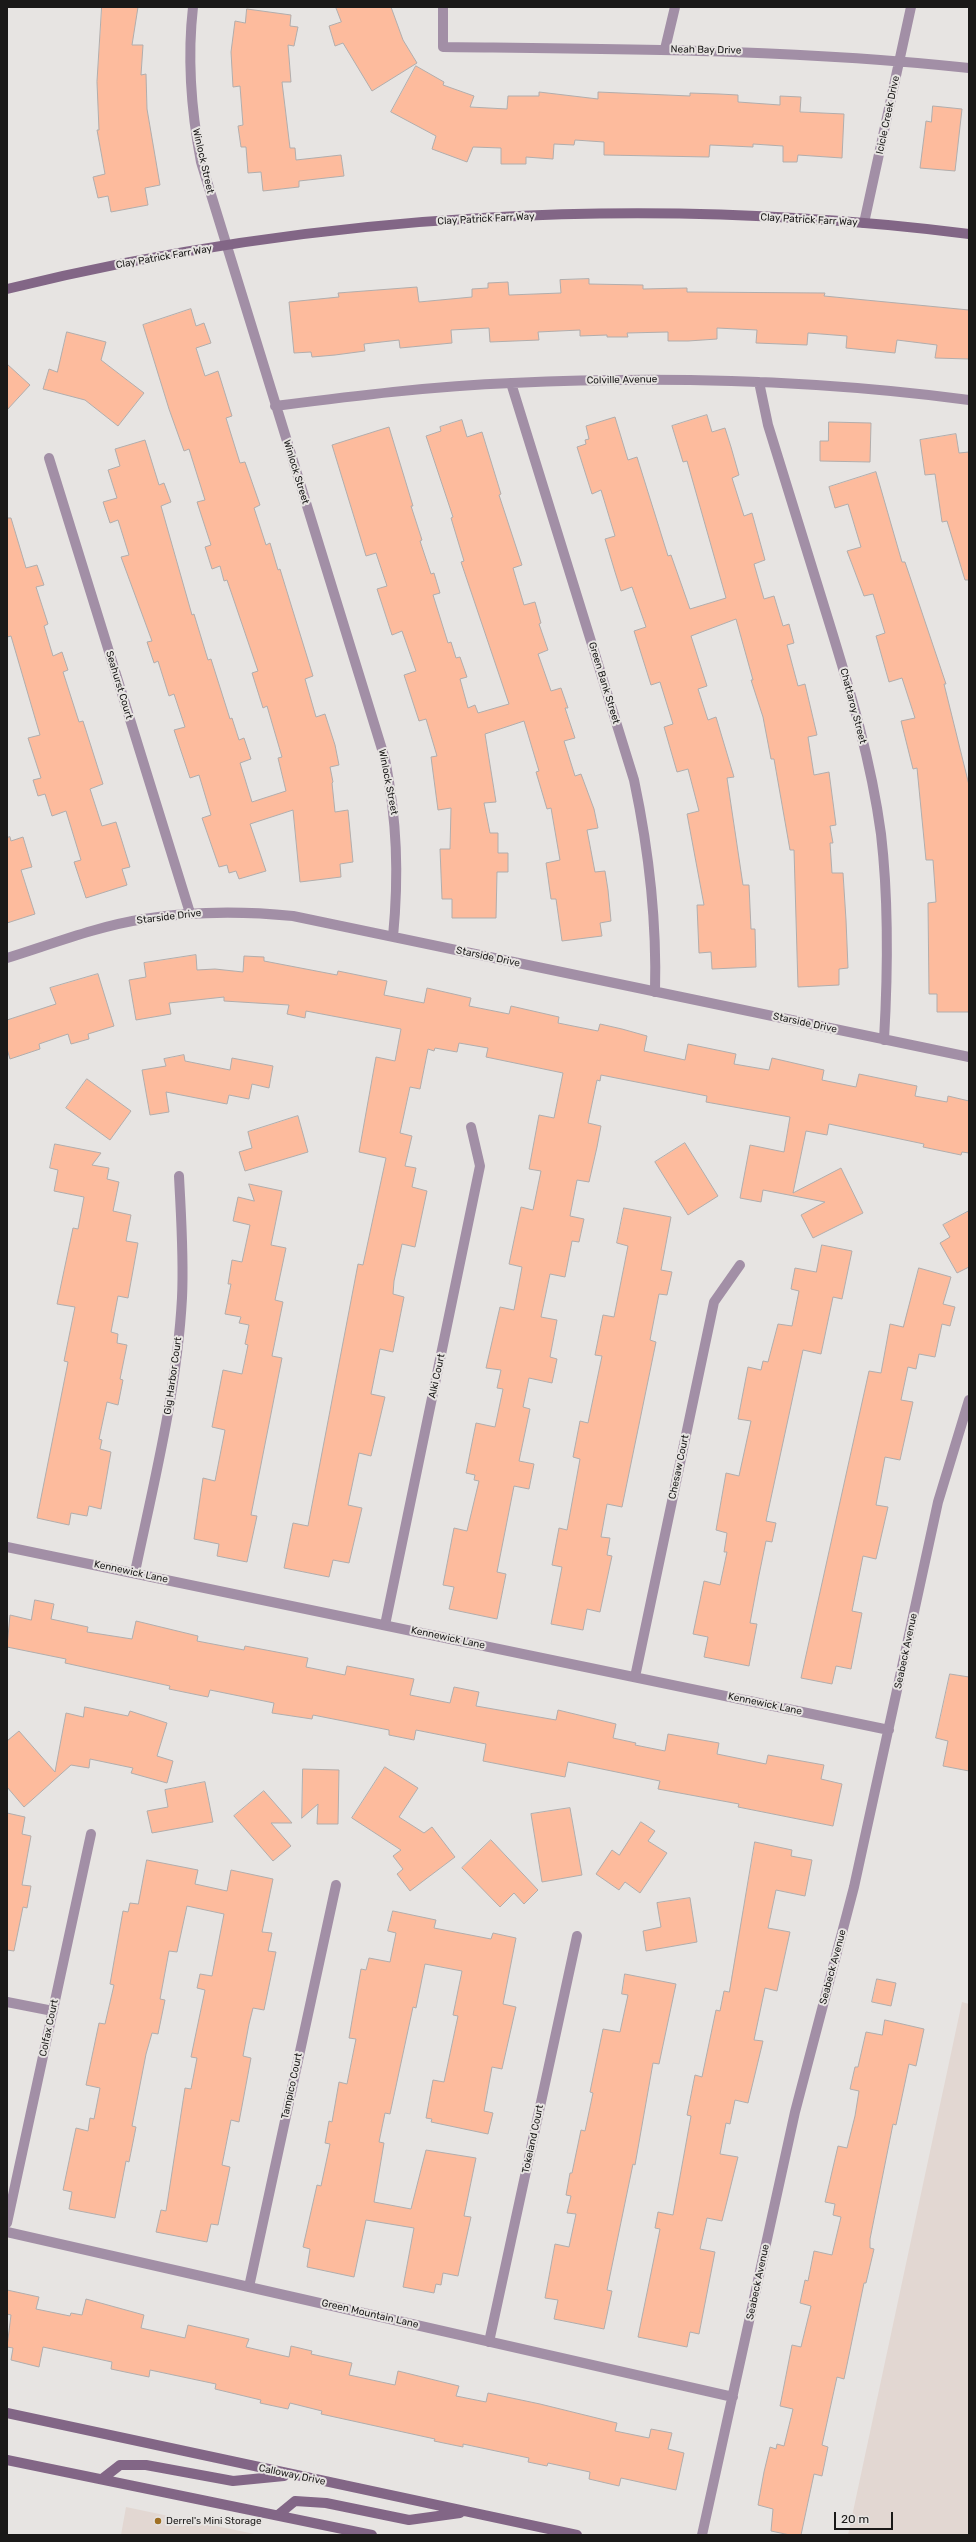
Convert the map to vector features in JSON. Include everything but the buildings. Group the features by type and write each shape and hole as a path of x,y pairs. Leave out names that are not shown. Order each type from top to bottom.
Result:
{"main road":[{"name":"Clay Patrick Farr Way","path":"7,289 131,262 226,246 359,229 538,216 634,214 778,217 864,223 969,234"},
{"name":"Calloway Drive","path":"7,2413 294,2476 577,2535"},
{"path":"7,2460 372,2535"},
{"path":"102,2479 120,2465 146,2465 233,2481 294,2476"},
{"path":"278,2515 295,2501 326,2504 409,2520 468,2512"}],"street":[{"name":"Winlock Street","path":"193,7 190,77 194,124 201,162 385,759 397,836 398,890 393,937"},
{"name":"Neah Bay Drive","path":"443,7 443,47 758,51 900,60 969,68"},
{"path":"665,49 675,7"},
{"name":"Icicle Creek Drive","path":"864,223 911,7"},
{"name":"Colville Avenue","path":"275,406 402,391 512,382 648,379 758,382 852,388 969,400"},
{"name":"Green Bank Street","path":"512,382 634,780 647,838 654,897 655,992"},
{"name":"Chattaroy Street","path":"758,382 768,425 856,709 870,771 880,834 887,897 888,960 884,1040"},
{"name":"Seahurst Court","path":"49,458 190,913"},
{"name":"Starside Drive","path":"7,958 106,928 143,919 190,913 246,912 293,916 969,1057"},
{"name":"Alki Court","path":"385,1625 480,1166 471,1127"},
{"name":"Gig Harbor Court","path":"135,1572 167,1421 176,1360 182,1298 182,1236 179,1176"},
{"name":"Chesaw Court","path":"635,1677 714,1302 740,1265"},
{"name":"Seabeck Avenue","path":"702,2535 795,2112 854,1887 938,1502 969,1400"},
{"name":"Kennewick Lane","path":"7,1547 135,1572 889,1730"},
{"name":"Colfax Court","path":"7,2223 91,1834"},
{"name":"Tampico Court","path":"249,2287 336,1885"},
{"name":"Tokeland Court","path":"489,2342 577,1936"},
{"path":"7,2002 53,2011"},
{"name":"Green Mountain Lane","path":"7,2232 733,2397"}],"shaded area":[{"path":"962,2002 969,2004 969,2535 848,2535"},
{"name":"Derrel's Mini Storage","path":"126,2507 259,2535 121,2535"}],"place":[{"name":"Derrel's Mini Storage","path":"158,2521"}]}
